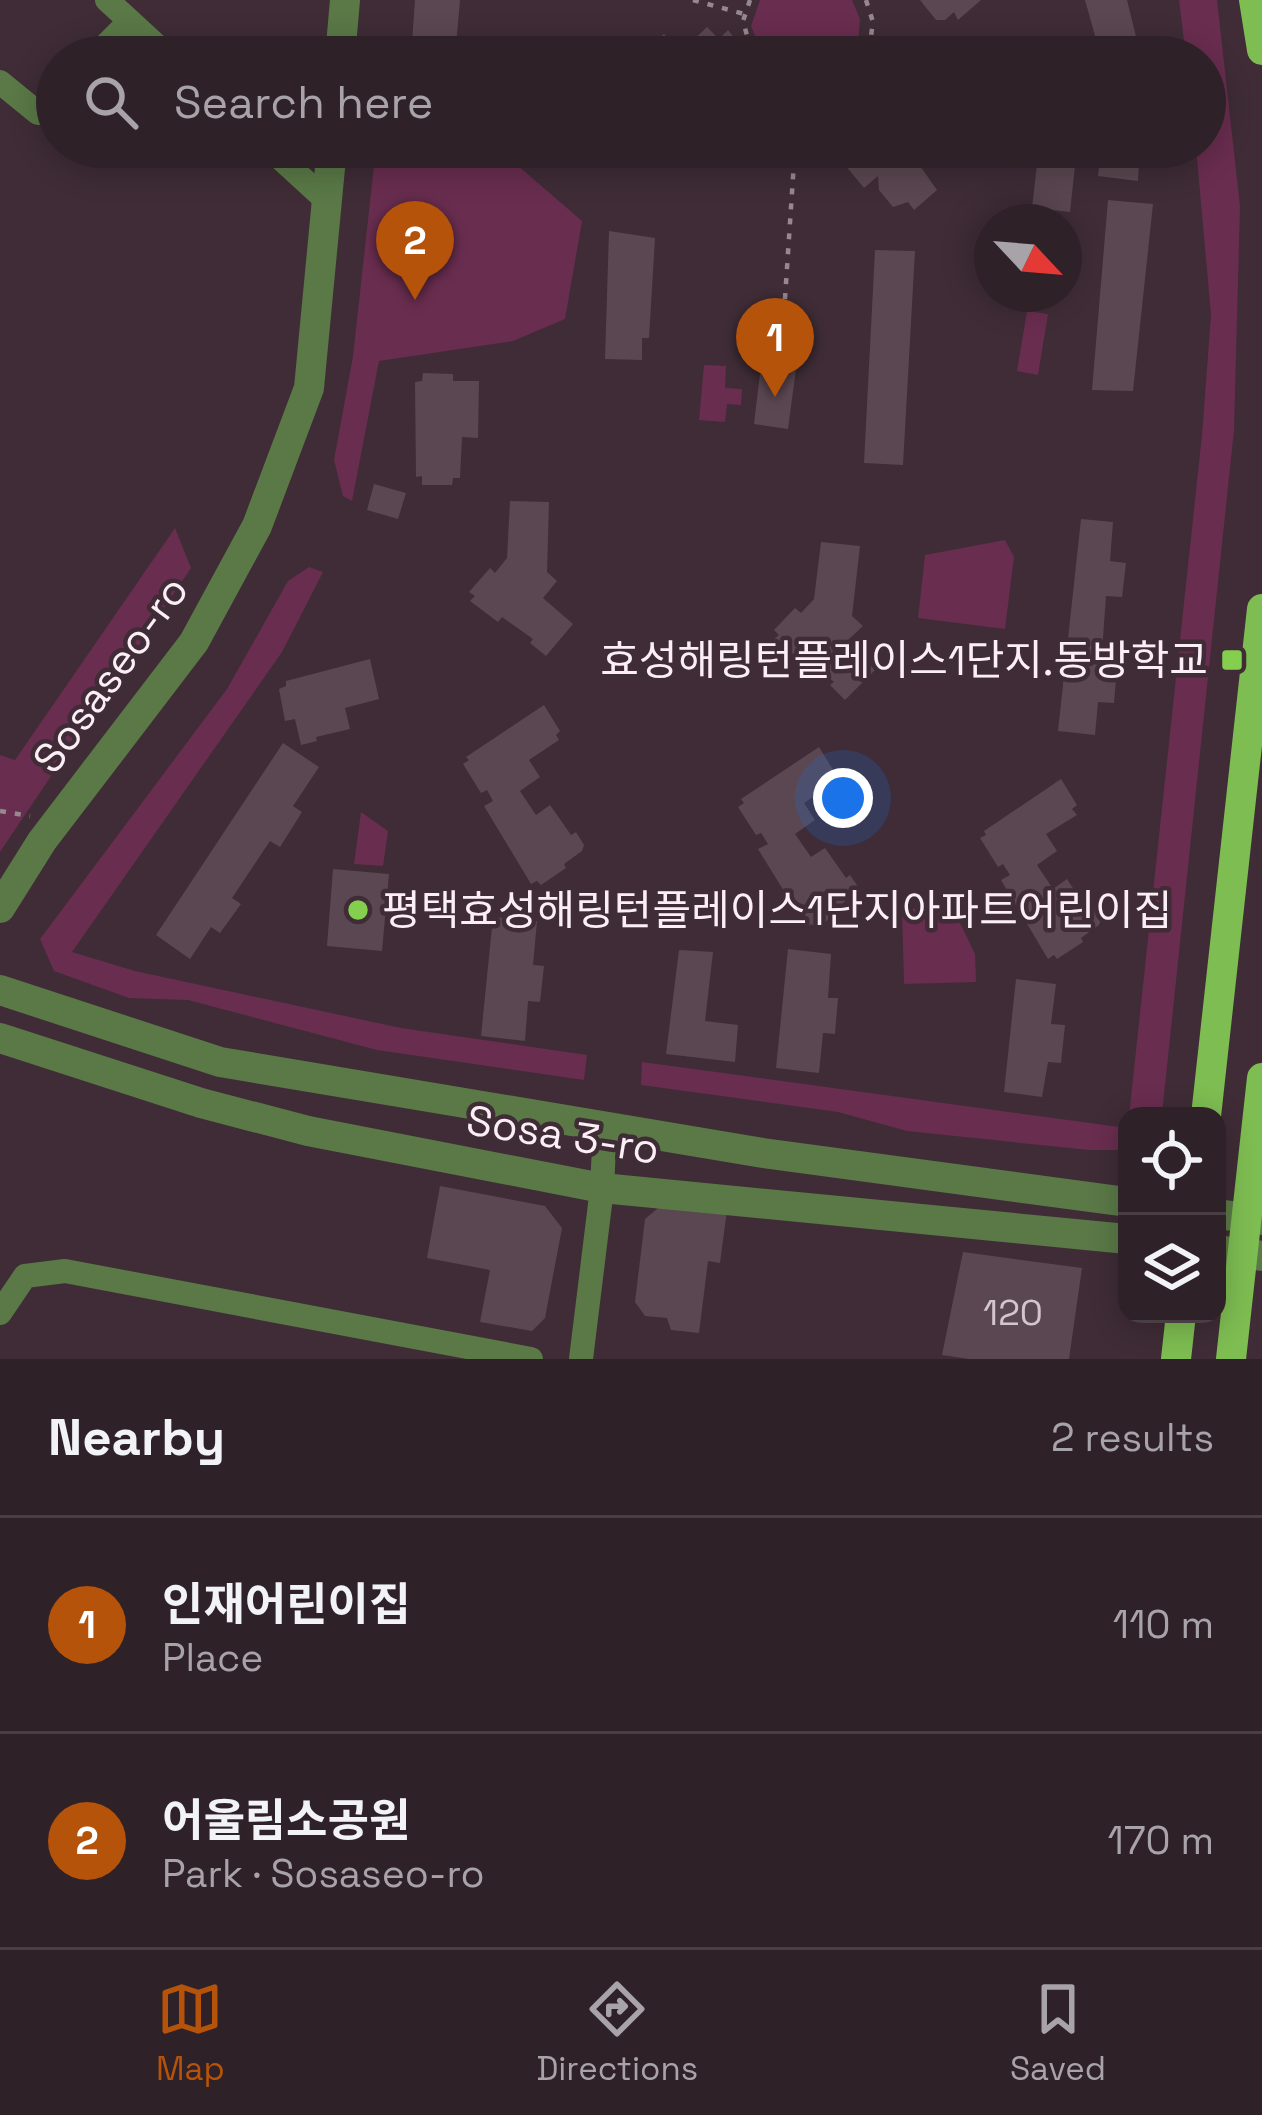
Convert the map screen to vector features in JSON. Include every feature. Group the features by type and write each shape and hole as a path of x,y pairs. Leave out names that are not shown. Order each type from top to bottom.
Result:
{"main road":[{"path":"1254,0 1262,50"},
{"path":"1207,1107 1262,609"},
{"path":"1231,1359 1242,1217 1262,1078"},
{"path":"1176,1359 1180,1323"}],"street":[{"path":"107,0 146,36"},
{"path":"342,36 345,0"},
{"path":"115,36 130,21"},
{"path":"0,82 36,111"},
{"path":"291,168 327,201"},
{"name":"Sosaseo-ro","path":"0,908 42,841 194,642 257,526 309,388 330,168"},
{"path":"0,989 220,1062 763,1153 1118,1201"},
{"name":"Sosa 3-ro","path":"0,1038 202,1103 308,1131 602,1187 1118,1238"},
{"path":"581,1359 605,1126"},
{"path":"0,1313 25,1276 65,1271 531,1359"}],"path":[{"path":"693,0 744,14"},
{"path":"744,36 744,14 750,0"},
{"path":"866,0 872,36"},
{"path":"781,359 794,168"},
{"path":"0,811 32,816"}],"shaded area":[{"path":"760,0 852,0 860,19 859,36 755,36 751,26"},
{"path":"1179,0 1217,0 1221,36 1183,36"},
{"path":"1226,81 1240,206 1234,430 1163,1107 1130,1107 1211,315 1198,168 1226,168"},
{"path":"374,168 520,168 582,221 565,319 513,341 379,361 352,501 343,496 334,460 353,356"},
{"path":"1027,312 1048,314 1038,375 1017,371"},
{"path":"704,365 726,366 725,388 742,389 741,405 727,404 725,422 699,420"},
{"path":"175,528 191,568 0,852 0,755 15,760"},
{"path":"1005,540 1014,557 1005,629 918,618 925,555"},
{"path":"309,567 323,572 282,652 72,952 135,971 401,1028 587,1055 584,1080 377,1050 188,1000 129,998 54,971 40,939 227,689 288,581"},
{"path":"361,812 388,831 383,866 354,864"},
{"path":"953,908 975,954 976,982 904,984 902,909"},
{"path":"642,1062 1118,1127 1118,1150 907,1131 838,1112 641,1085"}],"building":[{"path":"415,0 460,0 457,36 412,36"},
{"path":"920,0 981,0 958,20 954,12 945,20 936,20"},
{"path":"1085,0 1127,0 1136,36 1095,36"},
{"path":"847,168 922,168 937,190 914,210 908,202 893,207 879,190 878,176 864,188"},
{"path":"1037,168 1075,168 1071,204 1032,204"},
{"path":"1099,168 1139,168 1138,181 1098,176"},
{"path":"1108,200 1153,204 1133,391 1092,390"},
{"path":"609,231 655,238 649,338 642,338 642,360 605,359"},
{"path":"875,250 915,251 903,465 864,463"},
{"path":"761,365 796,369 788,429 754,424"},
{"path":"423,373 453,374 453,381 479,381 478,438 462,437 460,478 453,478 452,485 422,485 422,476 416,477 415,382 422,381"},
{"path":"374,484 406,493 398,519 367,510"},
{"path":"510,501 549,502 547,572 557,581 543,598 573,624 546,656 530,643 533,639 470,601 475,596 469,592 490,568 495,573 507,558"},
{"path":"1081,519 1113,522 1110,561 1126,563 1122,597 1106,596 1101,666 1117,667 1114,703 1098,702 1095,735 1058,731"},
{"path":"821,542 860,546 852,616 863,626 847,641 875,670 845,700 830,685 834,682 774,639 779,635 774,630 795,608 801,613 814,599"},
{"path":"370,659 379,699 345,708 350,729 301,745 295,719 285,721 279,689 286,681"},
{"path":"544,705 560,731 559,740 529,760 540,777 520,791 536,815 550,805 584,845 564,864 566,868 541,885 531,884 484,806 493,801 487,790 481,793 463,764 469,760 466,757"},
{"path":"283,743 319,767 293,806 302,812 280,847 270,841 232,898 241,904 220,933 211,927 190,959 156,935"},
{"path":"819,747 835,773 830,778 834,783 804,803 815,820 795,834 811,857 825,848 859,888 839,907 841,911 816,928 806,927 758,849 768,844 761,833 756,835 738,807 744,803 741,799"},
{"path":"1061,779 1077,805 1072,809 1077,815 1046,834 1057,851 1037,865 1053,889 1067,879 1087,910 1092,906 1101,919 1081,938 1083,942 1057,959 1054,955 1048,959 1001,880 1010,875 1003,864 998,867 980,838"},
{"name":"평택효성해링턴플레이스1단지아파트어린이집","path":"333,869 389,874 382,951 327,946"},
{"path":"493,917 537,921 533,965 544,966 540,1002 528,1001 525,1041 481,1036"},
{"path":"788,949 831,954 828,998 838,998 835,1034 823,1033 819,1073 776,1068"},
{"path":"679,950 713,952 705,1021 738,1025 735,1062 666,1054"},
{"path":"1016,979 1056,984 1051,1024 1065,1025 1061,1063 1048,1062 1042,1097 1004,1092"},
{"path":"440,1186 545,1206 562,1228 545,1318 532,1331 480,1322 490,1270 427,1258"},
{"path":"670,1198 727,1210 720,1263 708,1261 699,1333 671,1330 667,1318 645,1316 635,1302 645,1219"},
{"path":"963,1252 1082,1268 1069,1359 942,1355"}],"place":[{"name":"어울림소공원","path":"415,300"},
{"name":"인재어린이집","path":"775,397"},
{"name":"효성해링턴플레이스1단지.동방학교","path":"1232,660"},
{"name":"평택효성해링턴플레이스1단지아파트어린이집","path":"358,910"}]}
